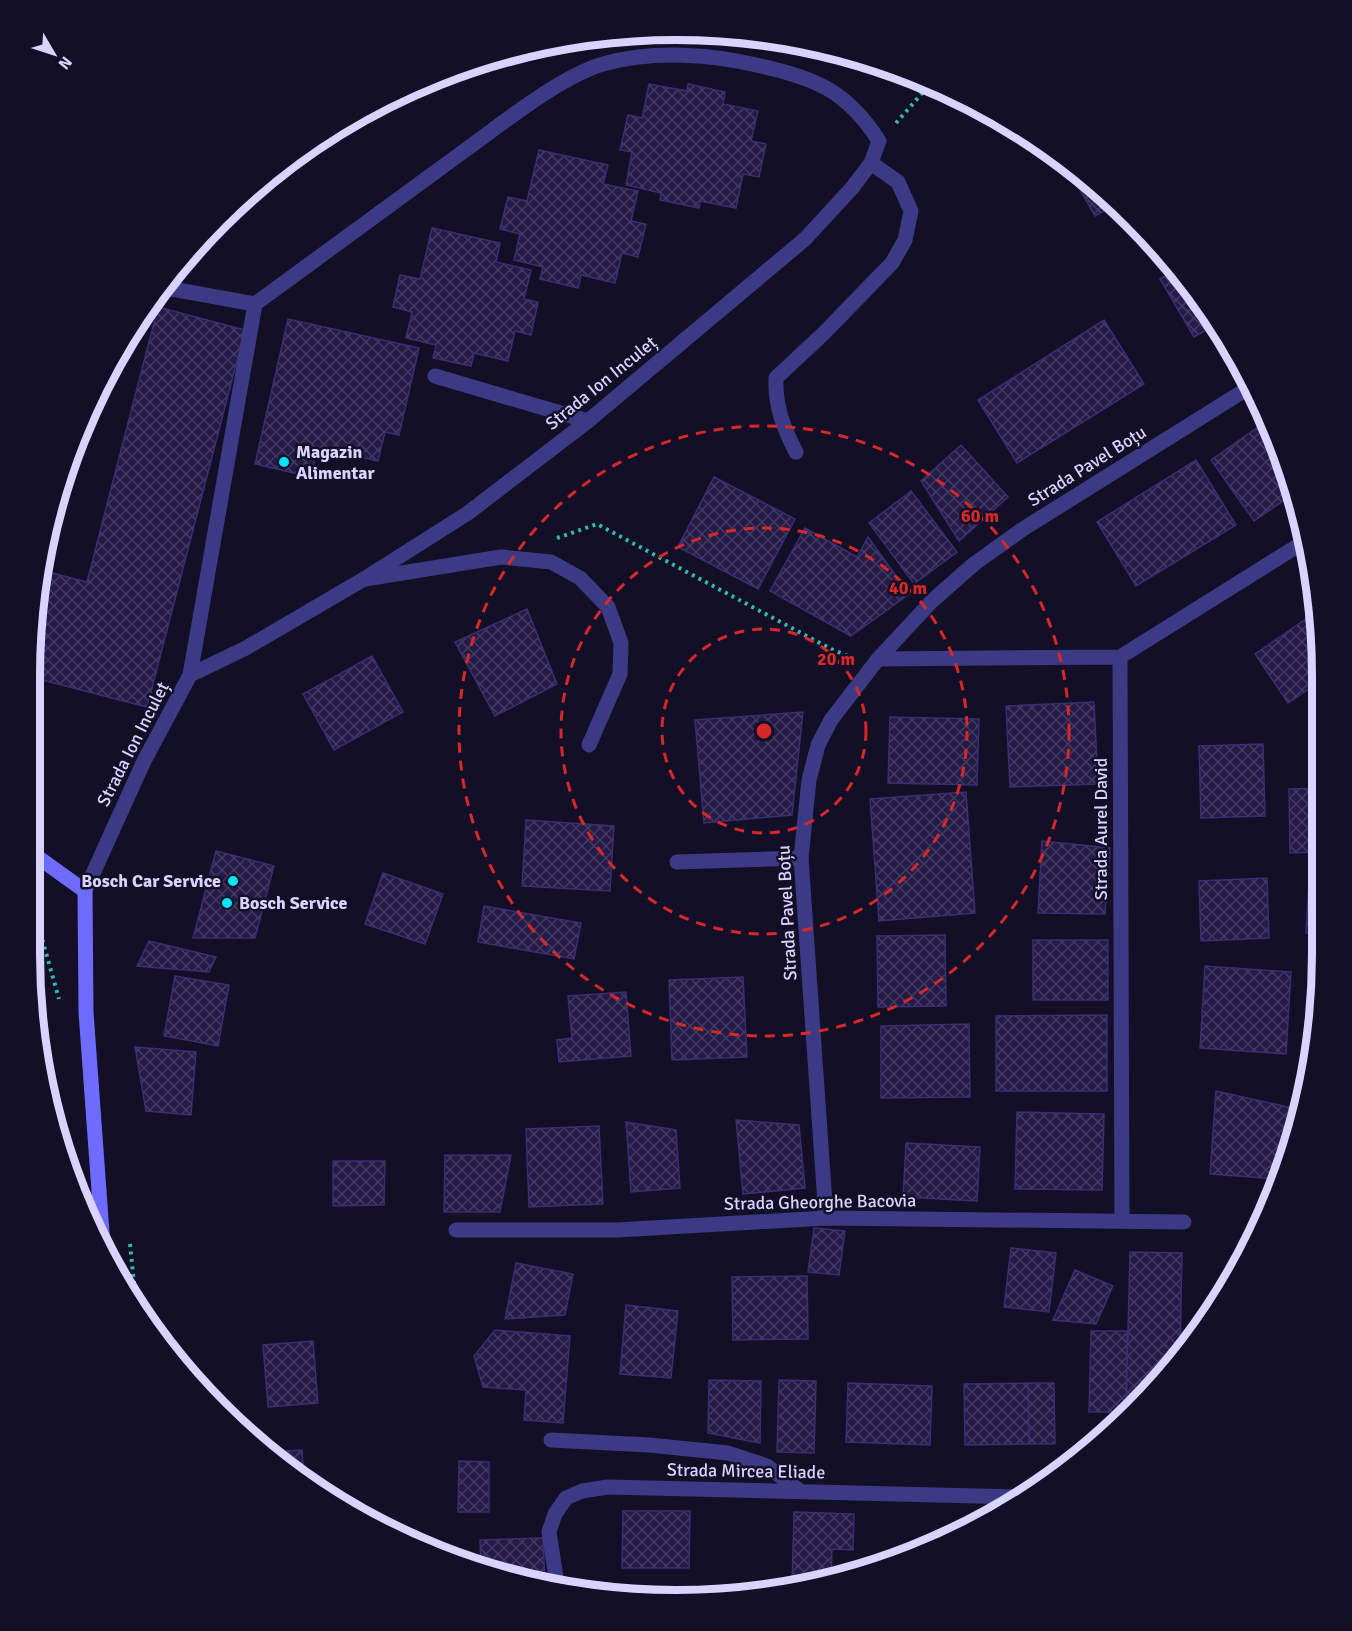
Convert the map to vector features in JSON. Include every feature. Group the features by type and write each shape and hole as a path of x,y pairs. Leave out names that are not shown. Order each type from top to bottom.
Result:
{"main road":[{"path":"40,859 85,891"},
{"name":"Strada Ion Inculeț","path":"85,891 86,1012 102,1226"}],"street":[{"path":"190,675 255,304 522,109 573,77 603,64 643,58 689,56 724,59 791,73 825,86 844,99 867,121 879,141"},
{"name":"Strada Ion Inculeț","path":"85,891 144,761 190,675 246,648 364,579 468,513 588,421 805,239 852,188 871,163 879,141"},
{"path":"796,452 785,431 776,397 776,378 824,333 892,263 905,240 911,211 898,182 871,163"},
{"path":"171,290 255,304"},
{"path":"435,376 588,421"},
{"name":"Strada Pavel Boțu","path":"826,1218 801,858 809,780 818,745 831,720 878,659 932,601 974,564 1023,529 1244,391"},
{"path":"878,659 1120,657 1298,546"},
{"path":"364,579 501,557 551,562 580,578 608,607 621,643 620,674 589,745"},
{"name":"Strada Aurel David","path":"1120,657 1122,1221"},
{"path":"676,862 801,858"},
{"name":"Strada Gheorghe Bacovia","path":"456,1230 617,1230 826,1218 1184,1222"},
{"path":"551,1440 649,1445 728,1453 767,1467 800,1491"},
{"name":"Strada Mircea Eliade","path":"556,1579 549,1532 555,1514 566,1498 582,1491 608,1487 1007,1497"}],"path":[{"path":"879,141 924,91"},
{"path":"554,539 597,524 833,650 855,658 878,659"},
{"path":"130,1239 134,1286"}],"building":[{"path":"649,84 687,91 688,84 725,92 723,104 758,111 751,141 766,144 759,177 743,174 736,208 700,201 699,208 660,200 661,193 626,185 632,152 620,150 628,115 642,118"},
{"path":"539,150 608,165 603,184 638,191 631,221 646,224 638,257 622,253 615,283 581,275 578,288 540,279 543,267 514,260 520,234 500,229 508,197 527,201"},
{"path":"1075,182 1107,209 1095,216"},
{"path":"432,228 500,243 496,262 531,270 524,299 538,302 531,335 515,331 508,361 474,353 471,366 433,358 436,345 406,338 412,312 393,307 400,275 420,279"},
{"path":"1168,274 1208,329 1194,337 1160,279"},
{"path":"159,307 245,330 147,707 40,680 42,634 50,572 87,582 157,310"},
{"path":"288,319 419,348 399,435 385,432 378,461 317,447 311,477 255,464"},
{"path":"1104,320 1144,384 1017,463 978,400"},
{"path":"1260,426 1286,499 1254,521 1211,460"},
{"path":"961,445 1008,497 959,541 921,481"},
{"path":"1196,460 1236,525 1136,586 1097,522"},
{"path":"714,477 795,519 758,589 678,547"},
{"path":"911,491 957,552 914,584 869,523"},
{"path":"805,528 857,557 868,537 909,594 851,636 770,591"},
{"path":"527,609 557,684 495,716 455,642"},
{"path":"1308,617 1312,687 1288,703 1255,654"},
{"path":"372,656 403,712 334,750 303,694"},
{"path":"1094,702 1098,784 1010,787 1006,706"},
{"path":"803,712 792,815 704,823 695,720"},
{"path":"890,717 979,719 977,785 888,783"},
{"path":"1263,744 1265,816 1201,818 1199,746"},
{"path":"1312,788 1312,852 1290,853 1289,789"},
{"path":"966,792 975,913 879,921 870,799"},
{"path":"526,820 614,826 610,891 522,886"},
{"path":"1042,841 1110,848 1105,914 1038,913"},
{"path":"216,851 274,866 255,938 193,938"},
{"path":"1310,863 1312,863 1312,933 1306,933"},
{"path":"383,873 443,894 425,944 365,924"},
{"path":"1267,878 1269,938 1201,941 1199,881"},
{"path":"484,906 581,923 574,959 478,942"},
{"path":"945,935 946,1006 878,1007 877,936"},
{"path":"1033,940 1108,940 1108,1000 1033,1000"},
{"path":"149,941 216,957 209,972 137,966"},
{"path":"1205,966 1291,972 1286,1054 1200,1048"},
{"path":"175,976 229,985 218,1046 164,1036"},
{"path":"743,977 747,1057 672,1060 669,980"},
{"path":"626,992 631,1056 559,1062 557,1040 572,1038 568,996"},
{"path":"1107,1015 1107,1091 996,1091 996,1016"},
{"path":"969,1024 970,1097 881,1098 881,1026"},
{"path":"135,1047 196,1052 191,1115 146,1111"},
{"path":"1216,1091 1292,1108 1271,1178 1210,1174"},
{"path":"1017,1112 1104,1114 1102,1190 1015,1189"},
{"path":"736,1120 799,1125 805,1188 743,1194"},
{"path":"626,1122 676,1130 680,1188 631,1192"},
{"path":"599,1126 603,1204 529,1207 526,1129"},
{"path":"906,1143 980,1147 977,1201 903,1197"},
{"path":"445,1155 511,1155 500,1212 444,1212"},
{"path":"333,1161 385,1161 384,1205 333,1206"},
{"path":"814,1228 845,1231 839,1275 808,1272"},
{"path":"1011,1248 1056,1253 1049,1312 1004,1307"},
{"path":"1130,1252 1182,1253 1180,1342 1126,1403"},
{"path":"516,1263 573,1274 565,1315 505,1319"},
{"path":"1075,1270 1113,1286 1096,1324 1053,1320"},
{"path":"807,1276 808,1339 733,1340 732,1277"},
{"path":"626,1305 678,1311 671,1378 620,1374"},
{"path":"495,1330 570,1336 563,1423 524,1420 526,1390 483,1387 474,1356"},
{"path":"1091,1331 1127,1331 1126,1403 1117,1412 1089,1412"},
{"path":"313,1341 318,1403 268,1407 263,1345"},
{"path":"709,1380 761,1381 760,1443 708,1433"},
{"path":"779,1380 816,1381 814,1453 777,1452"},
{"path":"848,1383 932,1386 930,1445 846,1442"},
{"path":"1028,1383 1029,1444 965,1445 964,1384"},
{"path":"1028,1383 1054,1383 1055,1444 1029,1444"},
{"path":"302,1450 303,1469 289,1459 280,1451"},
{"path":"459,1461 489,1462 489,1512 458,1512"},
{"path":"623,1511 690,1511 689,1568 622,1568"},
{"path":"794,1512 854,1514 853,1550 832,1549 831,1571 792,1579"},
{"path":"543,1538 545,1576 481,1560 480,1540"}],"place":[{"name":"Magazin Alimentar","path":"284,462"},
{"name":"Bosch Car Service","path":"233,881"},
{"name":"Bosch Service","path":"227,903"}]}
